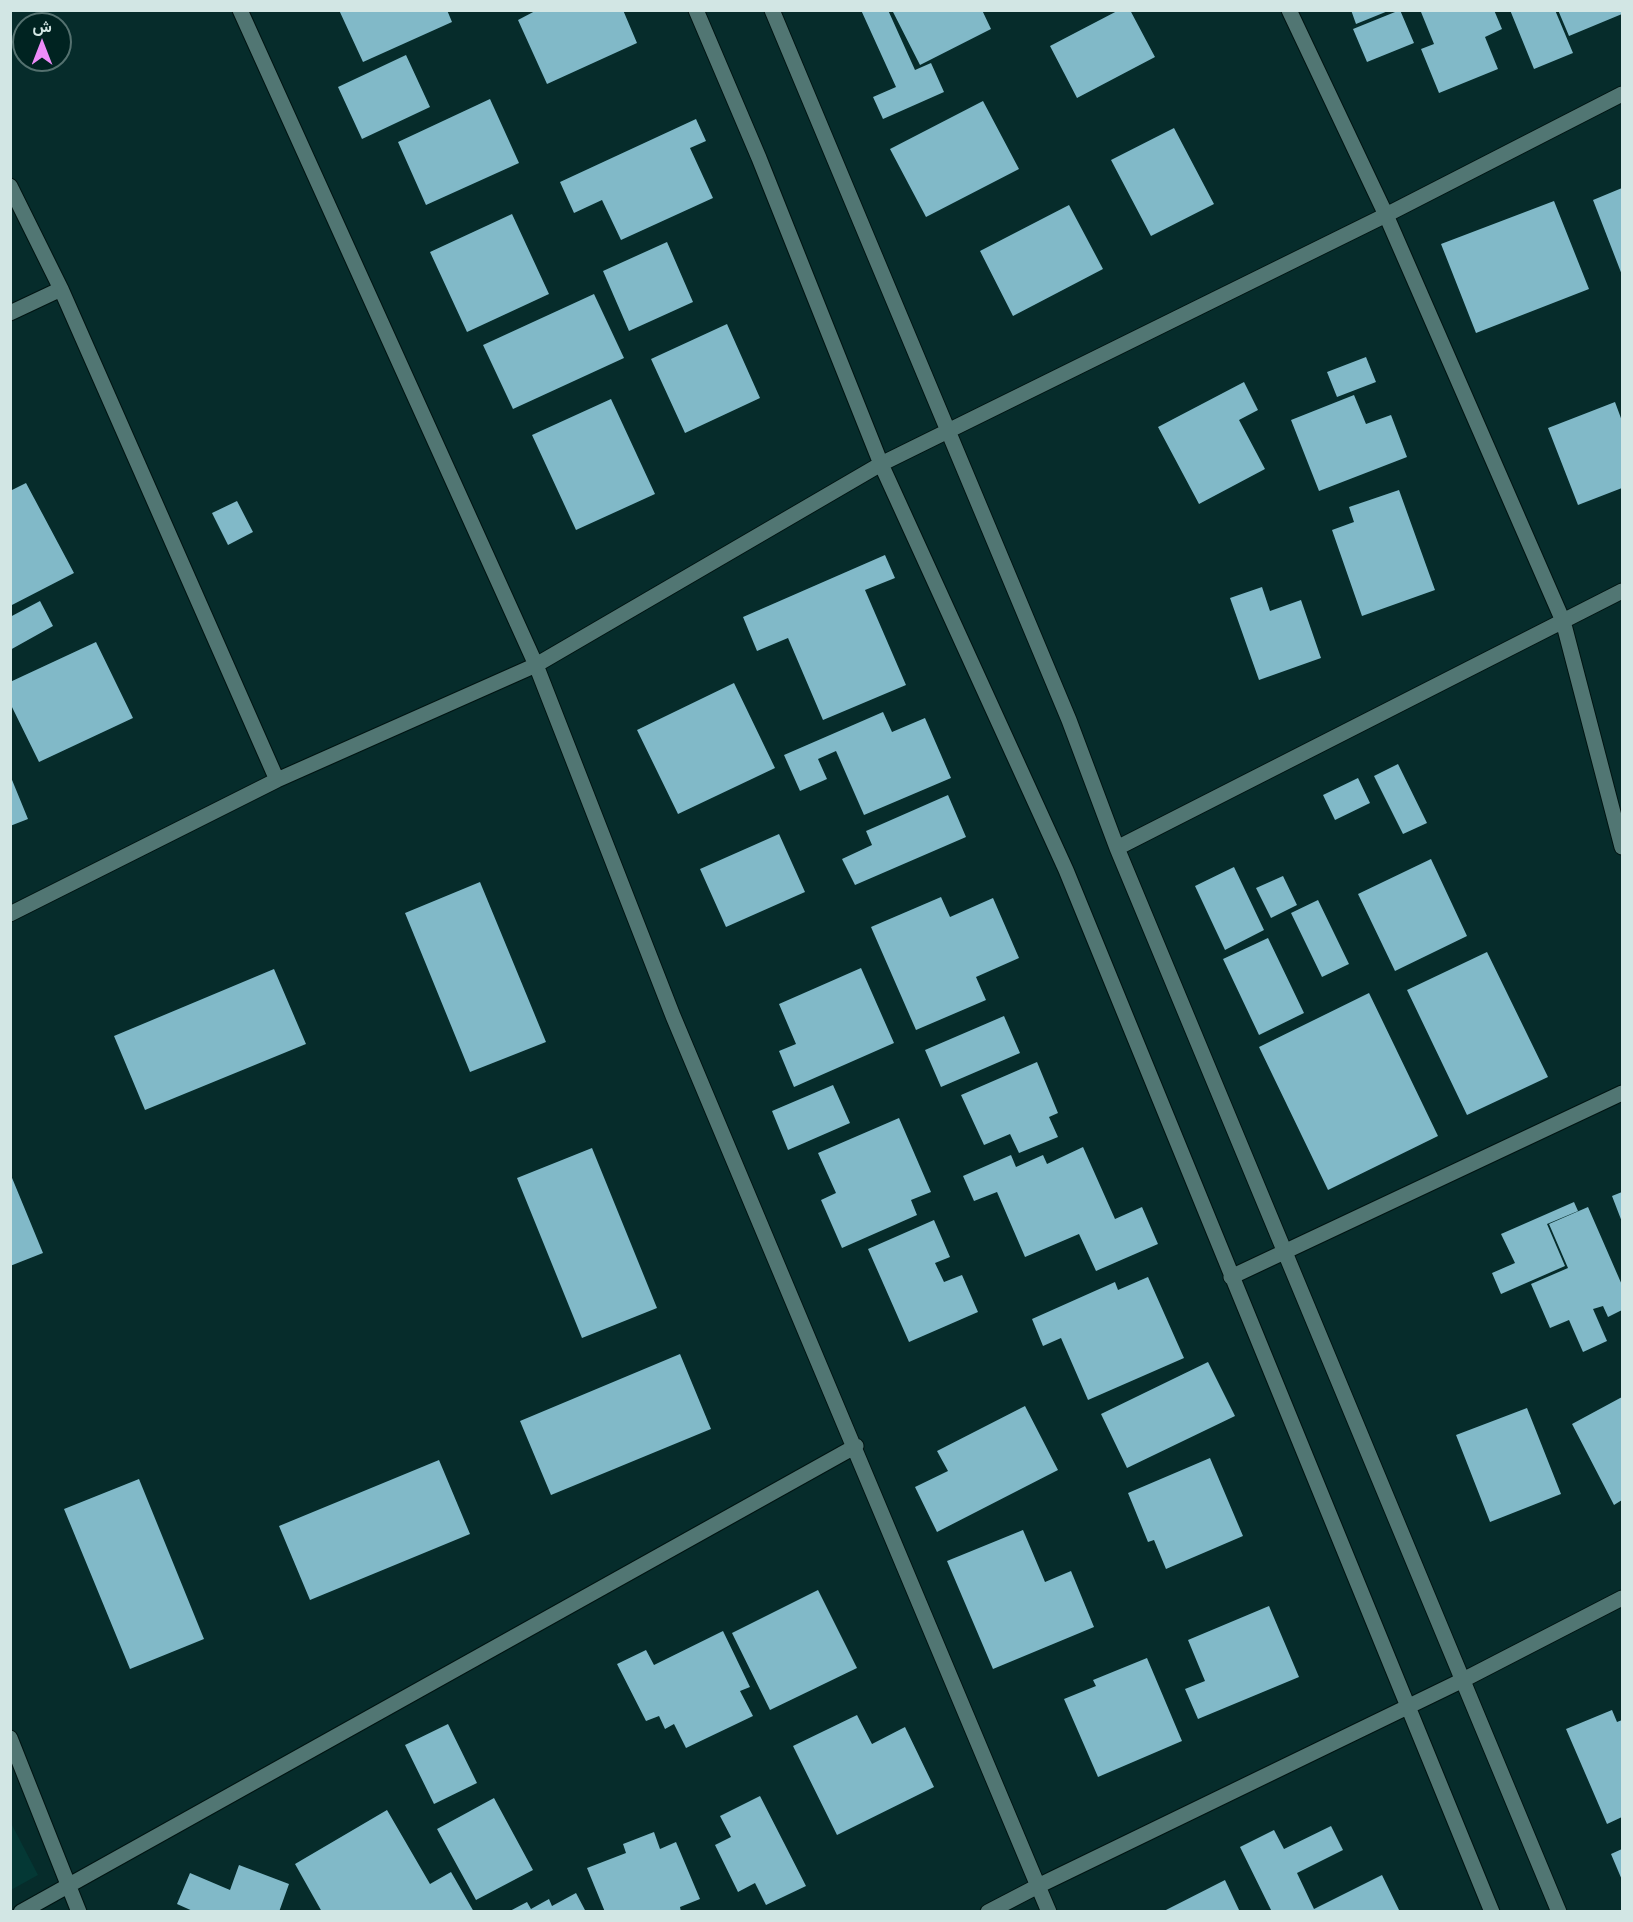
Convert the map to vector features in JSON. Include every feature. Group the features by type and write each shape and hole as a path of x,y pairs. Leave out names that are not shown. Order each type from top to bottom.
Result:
{"street":[{"path":"240,10 536,665 672,1016 856,1446 1048,1911"},
{"path":"696,10 759,158 881,464 1066,870 1492,1911"},
{"path":"772,10 1069,720 1117,848 1465,1679 1559,1911"},
{"path":"1289,10 1386,215 1563,621 1623,847"},
{"path":"10,914 277,780 536,665 881,464 1386,215 1623,94"},
{"path":"10,186 61,289 277,780"},
{"path":"10,313 61,289"},
{"path":"1117,848 1623,591"},
{"path":"1231,1276 1623,1093"},
{"path":"21,1911 856,1446"},
{"path":"988,1911 1465,1679 1623,1598"},
{"path":"10,1738 79,1911"}],"shaded area":[{"path":"11,1823 38,1875 10,1890"}],"building":[{"path":"339,10 447,10 452,22 363,62"},
{"path":"537,10 623,10 637,43 547,84 518,20"},
{"path":"861,10 888,10 915,70 931,63 944,92 883,119 873,97 896,87"},
{"path":"892,10 982,10 991,29 920,65"},
{"path":"1119,10 1130,10 1155,57 1077,98 1050,46"},
{"path":"1351,10 1388,10 1388,11 1356,24"},
{"path":"1400,10 1414,43 1367,62 1353,29"},
{"path":"1425,10 1494,10 1502,29 1485,37 1498,69 1439,93 1421,49 1434,44 1421,12"},
{"path":"1510,10 1555,10 1573,53 1534,69"},
{"path":"1558,10 1622,10 1622,14 1569,36"},
{"path":"406,55 430,107 362,139 338,87"},
{"path":"490,99 519,163 426,205 398,142"},
{"path":"983,101 1019,169 926,217 890,149"},
{"path":"696,119 706,141 690,148 713,198 621,240 602,200 574,213 560,182"},
{"path":"1174,128 1214,204 1151,236 1111,160"},
{"path":"1622,188 1622,275 1593,200"},
{"path":"1554,201 1589,289 1476,333 1441,244"},
{"path":"1069,205 1103,269 1013,316 980,251"},
{"path":"512,214 549,294 467,332 430,252"},
{"path":"667,242 693,302 629,331 603,271"},
{"path":"594,294 624,358 513,409 483,345"},
{"path":"727,324 760,398 685,433 651,359"},
{"path":"1366,357 1376,382 1337,397 1327,372"},
{"path":"1244,382 1258,410 1239,420 1265,469 1199,504 1158,427"},
{"path":"1354,395 1366,424 1391,415 1407,457 1319,491 1291,420"},
{"path":"611,399 655,494 576,530 532,435"},
{"path":"1615,402 1622,421 1622,488 1578,505 1548,428"},
{"path":"26,483 74,573 10,606 10,491"},
{"path":"1399,490 1435,590 1362,616 1332,530 1354,522 1349,507"},
{"path":"237,501 253,532 228,545 212,513"},
{"path":"885,555 895,578 865,590 906,685 823,720 788,638 757,651 743,617"},
{"path":"1262,587 1270,611 1301,600 1321,658 1259,680 1230,598"},
{"path":"40,601 53,626 10,650 10,617"},
{"path":"96,642 133,718 39,762 10,703 10,682"},
{"path":"734,683 775,768 678,814 637,730"},
{"path":"883,712 892,732 925,718 951,778 864,815 836,751 818,759 827,779 800,791 784,755"},
{"path":"1398,764 1427,823 1403,834 1374,776"},
{"path":"10,775 28,819 10,826"},
{"path":"1358,778 1370,803 1335,820 1323,795"},
{"path":"948,795 966,837 855,885 842,859 872,845 866,831"},
{"path":"779,834 805,892 726,927 700,869"},
{"path":"1431,859 1467,936 1395,971 1358,894"},
{"path":"1234,867 1264,930 1225,950 1195,886"},
{"path":"1283,876 1297,905 1271,918 1256,888"},
{"path":"480,882 546,1042 470,1072 405,913"},
{"path":"941,897 950,917 993,898 1019,958 976,977 986,1000 916,1030 871,927"},
{"path":"1318,900 1349,964 1322,977 1291,913"},
{"path":"1268,938 1304,1013 1259,1035 1223,959"},
{"path":"1487,952 1548,1077 1467,1115 1407,990"},
{"path":"861,968 894,1043 794,1087 779,1051 796,1044 779,1004"},
{"path":"274,969 306,1044 145,1110 114,1036"},
{"path":"1369,993 1438,1136 1328,1190 1259,1047"},
{"path":"1004,1016 1020,1053 941,1087 925,1050"},
{"path":"1037,1062 1058,1113 1049,1117 1058,1137 1019,1153 1010,1134 984,1145 961,1095"},
{"path":"833,1085 850,1123 788,1150 772,1111"},
{"path":"899,1118 931,1192 911,1200 917,1215 842,1248 821,1200 836,1193 818,1153"},
{"path":"1083,1147 1115,1219 1142,1207 1158,1244 1096,1271 1079,1234 1025,1257 997,1192 974,1201 963,1176 1011,1155 1016,1167 1043,1155 1047,1164"},
{"path":"592,1148 657,1308 582,1338 517,1178"},
{"path":"10,1173 43,1253 10,1266"},
{"path":"1622,1192 1622,1222 1612,1196"},
{"path":"1574,1202 1578,1211 1547,1224 1565,1266 1501,1294 1492,1273 1515,1263 1501,1234"},
{"path":"1588,1207 1622,1285 1622,1310 1608,1317 1603,1306 1593,1309 1607,1341 1583,1352 1569,1320 1550,1328 1531,1284 1568,1268 1549,1224"},
{"path":"934,1220 950,1257 935,1263 944,1282 962,1275 978,1312 909,1342 868,1249"},
{"path":"1148,1277 1184,1358 1088,1400 1061,1338 1043,1346 1032,1319 1115,1282 1118,1290"},
{"path":"680,1354 711,1429 551,1495 520,1421"},
{"path":"1208,1362 1235,1416 1127,1468 1101,1414"},
{"path":"1622,1397 1622,1500 1614,1505 1572,1424"},
{"path":"1025,1406 1058,1470 937,1532 915,1487 948,1471 937,1451"},
{"path":"1527,1408 1561,1494 1490,1522 1456,1435"},
{"path":"1210,1458 1243,1536 1166,1569 1154,1540 1148,1542 1128,1493"},
{"path":"439,1460 470,1534 310,1600 279,1526"},
{"path":"139,1479 204,1639 130,1669 64,1509"},
{"path":"1023,1530 1045,1582 1071,1571 1094,1627 993,1669 947,1561"},
{"path":"818,1590 857,1668 770,1710 732,1633"},
{"path":"1269,1606 1299,1677 1198,1719 1185,1689 1205,1681 1188,1640"},
{"path":"723,1631 750,1687 740,1691 753,1716 686,1748 674,1724 665,1729 659,1716 646,1721 617,1664 646,1650 654,1665"},
{"path":"1147,1658 1182,1741 1098,1777 1064,1699 1096,1686 1093,1680"},
{"path":"1612,1710 1617,1722 1622,1720 1622,1817 1607,1824 1566,1729"},
{"path":"857,1715 872,1744 905,1727 934,1787 837,1835 793,1746"},
{"path":"448,1724 477,1783 434,1804 405,1745"},
{"path":"760,1796 806,1886 766,1905 755,1883 738,1892 715,1845 731,1837 720,1816"},
{"path":"494,1798 533,1870 476,1900 437,1829"},
{"path":"387,1810 430,1884 451,1872 474,1912 322,1912 295,1864"},
{"path":"1331,1826 1343,1850 1297,1873 1314,1909 1382,1875 1400,1912 1272,1912 1240,1847 1274,1830 1284,1849"},
{"path":"654,1832 660,1849 676,1842 700,1899 680,1907 681,1912 605,1912 587,1868 626,1853 623,1844"},
{"path":"1622,1849 1622,1880 1611,1854"},
{"path":"239,1865 289,1884 279,1912 195,1912 177,1904 190,1873 230,1890"},
{"path":"1225,1880 1240,1912 1162,1912"},
{"path":"576,1893 586,1912 508,1912 527,1902 531,1909 549,1899 552,1906"}]}
